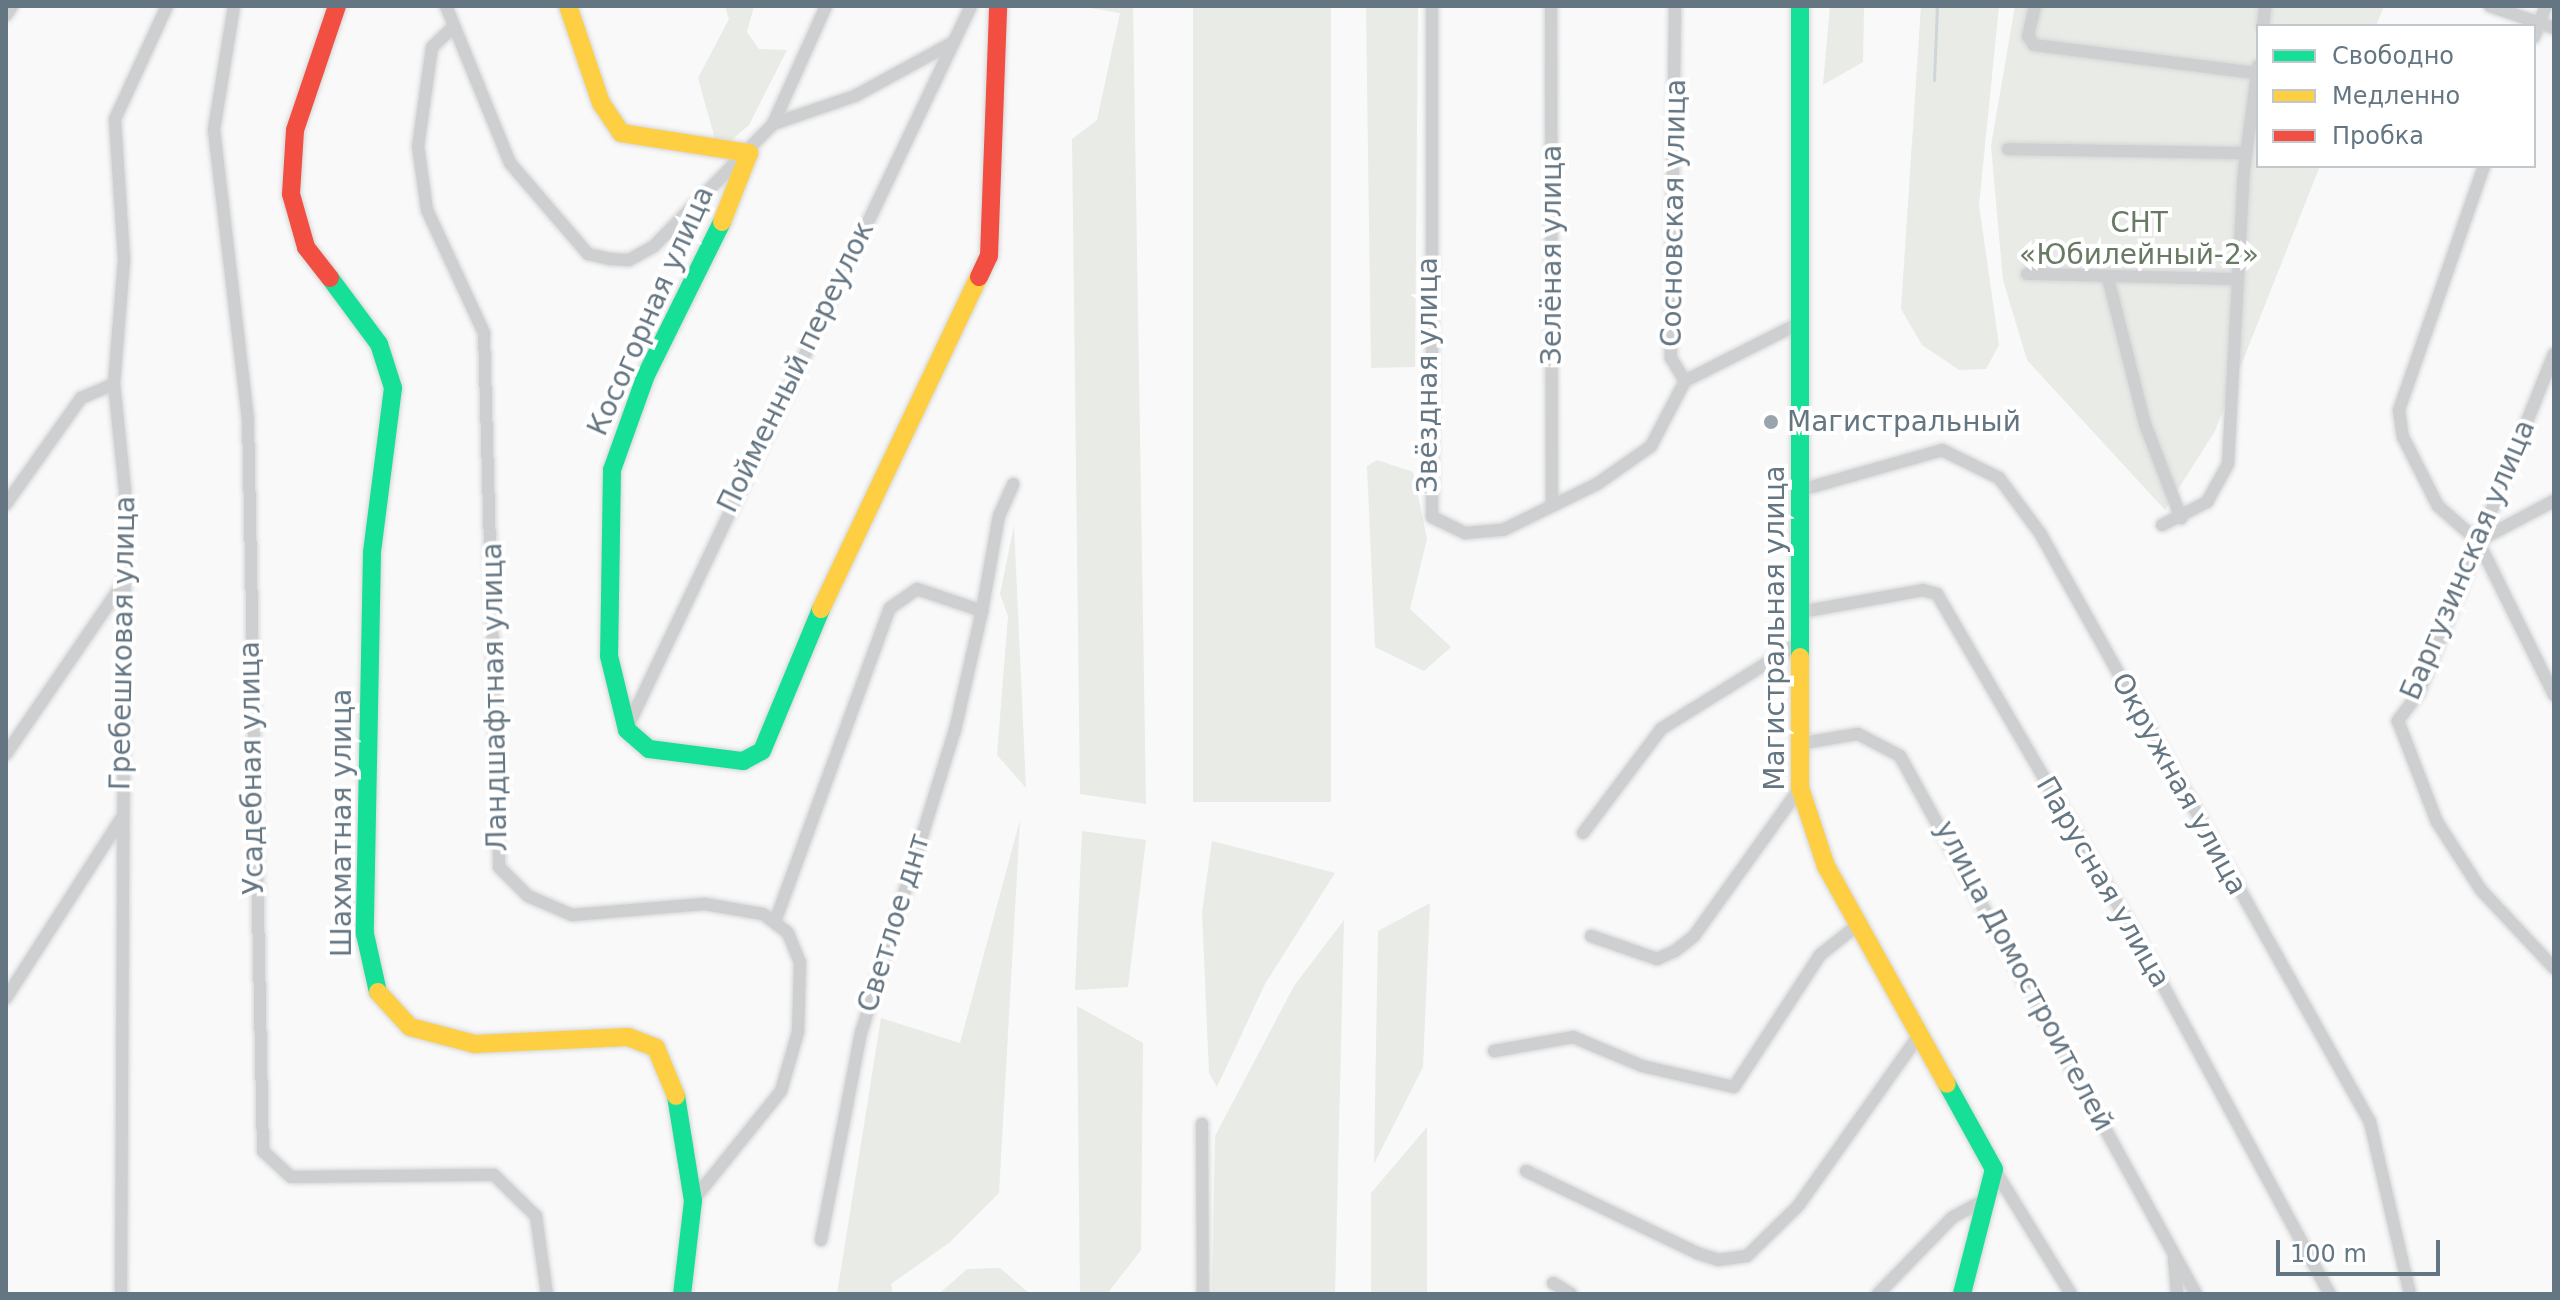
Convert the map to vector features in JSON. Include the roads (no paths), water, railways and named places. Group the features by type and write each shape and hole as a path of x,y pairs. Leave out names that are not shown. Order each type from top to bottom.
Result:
{"street":[{"path":"6,15 12,6"},
{"name":"Гребешковая улица","path":"121,1294 125,490 114,384 124,259 115,119 167,6"},
{"name":"Усадебная улица","path":"234,6 214,130 248,418 263,1151 291,1177 494,1175 536,1216 547,1294"},
{"name":"Шахматная улица","path":"337,6 295,130 291,194 306,247 379,344 395,413 372,553 365,934 374,981 386,1006 410,1027 475,1044 647,1042 673,1079 693,1201 682,1294"},
{"path":"446,6 510,163 588,254 629,260 654,246 749,153 773,124 826,6"},
{"path":"568,6 601,103 621,133 749,153"},
{"name":"Пойменный переулок","path":"627,730 971,6"},
{"path":"627,730 649,749 743,761 762,751 846,548 989,256 998,6"},
{"name":"Звёздная улица","path":"1432,6 1427,509 1439,525 1465,533 1503,530 1651,446 1685,381"},
{"name":"Зелёная улица","path":"1551,6 1552,504"},
{"name":"Сосновская улица","path":"1675,6 1670,352 1685,381 1802,322"},
{"name":"Магистральная улица","path":"1800,6 1800,788 1815,841 1994,1169"},
{"path":"2035,6 2028,36 2034,45 2256,73"},
{"path":"2490,6 2554,28"},
{"path":"2536,32 2546,6"},
{"name":"Ландшафтная улица","path":"453,27 432,47 418,146 427,210 484,333 499,867 528,896 572,915 705,904 776,919"},
{"path":"773,124 855,96 953,42"},
{"path":"2162,525 2181,518 2207,502 2228,464 2246,153 2256,80"},
{"path":"2008,149 2246,153"},
{"name":"Косогорная улица","path":"627,730 609,656 612,470 646,375 706,264 749,153"},
{"path":"2483,168 2399,410 2403,437 2438,506 2478,541 2553,692"},
{"path":"2027,274 2238,279"},
{"path":"2108,278 2145,424 2181,518"},
{"name":"Баргузинская улица","path":"2554,354 2418,694 2398,721 2437,822 2481,890 2554,968"},
{"path":"6,504 81,398 114,384"},
{"name":"Окружная улица","path":"1801,490 1942,450 1999,478 2040,533 2370,1122 2410,1294"},
{"name":"Светлое днт","path":"821,1240 861,1033 955,730 982,611 996,526 1013,484"},
{"path":"2478,541 2554,501"},
{"path":"6,754 123,583"},
{"path":"693,1201 706,1175 781,1091 794,1052 800,962 776,919 896,598 917,589 982,611"},
{"name":"Парусная улица","path":"1801,612 1923,590 1937,594 2134,932 2330,1294"},
{"path":"1583,833 1661,729 1799,643"},
{"name":"улица Домостроителей","path":"1798,744 1858,734 1900,756 2196,1294"},
{"path":"1591,936 1657,959 1675,951 1694,936 1800,788"},
{"path":"6,998 121,819"},
{"path":"1494,1051 1573,1037 1642,1066 1734,1087 1820,955 1859,924"},
{"path":"1526,1171 1697,1253 1718,1260 1747,1256 1798,1206 1919,1035"},
{"path":"1202,1124 1203,1294"},
{"path":"1962,1294 1994,1169"},
{"path":"1994,1169 2071,1294"},
{"path":"1878,1294 1953,1217 1985,1200"},
{"path":"2173,1252 2177,1294"},
{"path":"1553,1283 1571,1294"}],"waterway":[{"path":"1934,80 1937,6"}],"place":[{"name":"Магистральный","path":"1771,422"}],"park label":[{"name":"СНТ «Юбилейный-2»","path":"2139,239"}]}
